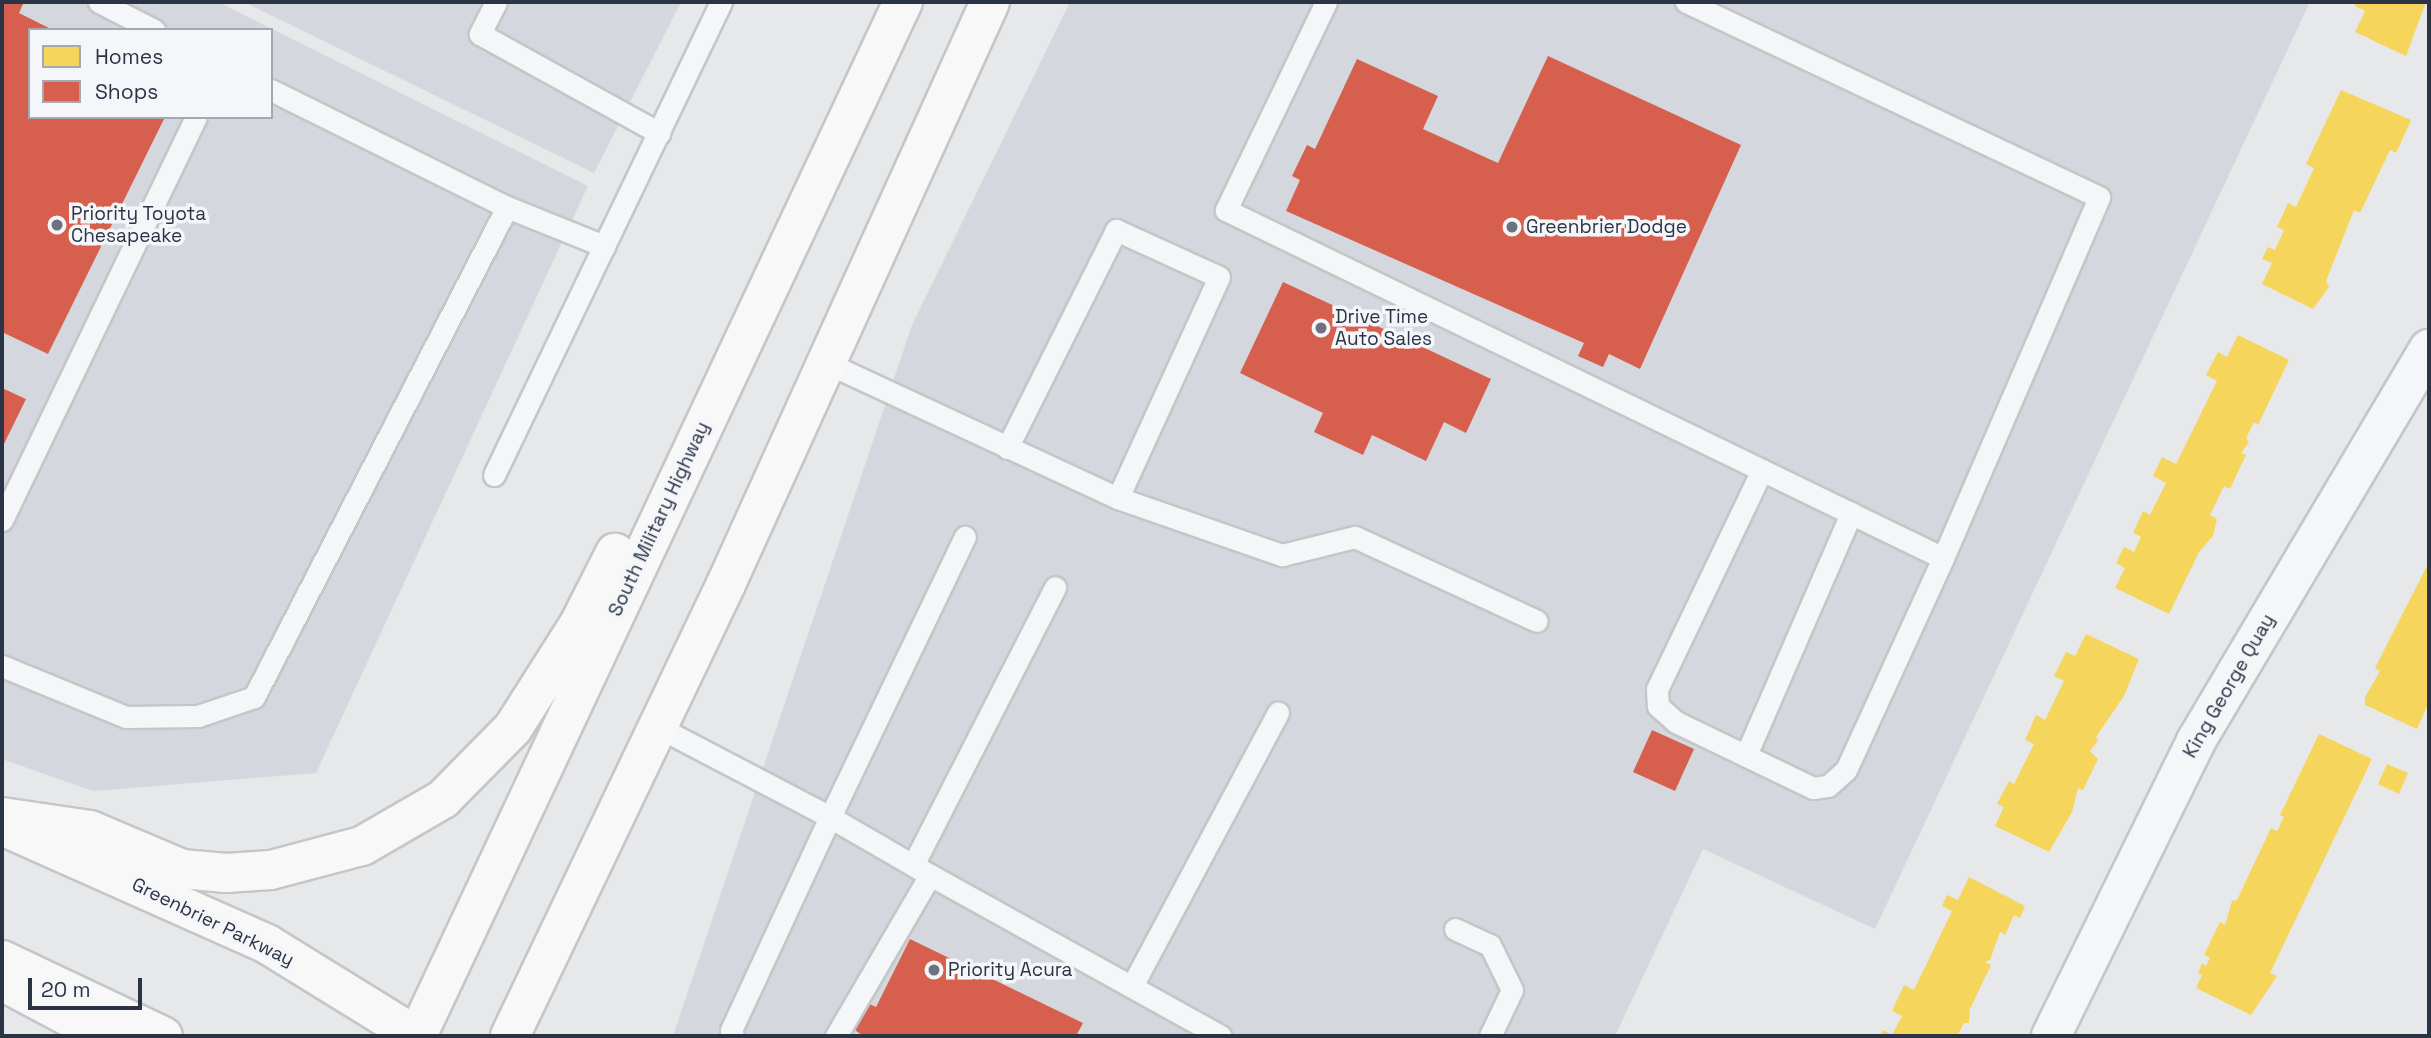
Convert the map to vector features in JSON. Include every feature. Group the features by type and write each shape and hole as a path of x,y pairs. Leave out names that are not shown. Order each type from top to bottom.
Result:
{"main road":[{"name":"South Military Highway","path":"416,1036 903,2"},
{"path":"510,1036 658,727 827,363 990,2"},
{"path":"2,817 90,830 182,869 226,873 318,861 402,826 443,799 513,728 547,679 579,624 680,413 776,272"},
{"name":"Greenbrier Parkway","path":"2,827 267,944 416,1036"},
{"path":"2,960 163,1036"},
{"path":"2,981 105,1036"}],"street":[{"name":"King George Quay","path":"2052,1036 2196,741 2429,349"}],"lane":[{"path":"99,2 149,28"},
{"path":"496,2 480,34 659,133"},
{"path":"494,475 721,2"},
{"path":"1326,2 1226,210 1943,558"},
{"path":"1686,2 2099,197 1943,558 1838,779 1813,788 1666,715 1658,706 1657,689 1762,470"},
{"path":"273,91 507,207 604,246"},
{"path":"2,520 195,119"},
{"path":"2,666 126,717 198,716 254,697 507,207"},
{"path":"1007,448 1116,230 1219,277 1118,498"},
{"path":"827,363 1118,498 1282,555 1355,537 1537,621"},
{"path":"1746,755 1851,513"},
{"path":"733,1036 732,1030 831,817 965,537"},
{"path":"836,1036 922,870 1055,587"},
{"path":"1132,986 1278,713"},
{"path":"658,727 831,817 1220,1036"},
{"path":"1455,929 1490,945 1512,990 1490,1036"}],"shaded area":[{"path":"2,2 218,2 270,28 28,28 28,119 273,119 273,29 588,186 316,773 93,791 2,759"},
{"path":"244,2 681,2 594,173"},
{"path":"1070,2 2310,2 1875,929 1703,849 1615,1036 673,1036 912,325"}],"building: Homes":[{"path":"2357,2 2426,2 2406,56 2355,32 2365,11 2355,6"},
{"path":"2341,90 2411,120 2396,153 2390,150 2360,213 2354,210 2326,281 2329,287 2313,309 2262,284 2272,263 2262,259 2268,247 2275,250 2284,230 2277,227 2288,203 2296,207 2314,168 2306,164"},
{"path":"2238,335 2289,360 2258,425 2254,422 2246,438 2249,442 2241,453 2246,455 2230,489 2224,486 2210,515 2217,519 2213,536 2199,552 2169,614 2115,588 2125,568 2116,563 2124,547 2134,552 2141,537 2133,533 2143,511 2150,515 2166,483 2153,476 2162,457 2176,464 2217,381 2206,375 2218,352 2227,357"},
{"path":"2429,562 2429,702 2417,729 2365,705 2365,697 2380,671 2375,668"},
{"path":"2086,634 2139,659 2124,696 2096,737 2098,741 2090,751 2098,759 2083,790 2078,788 2072,812 2049,852 1995,826 2004,807 1997,804 2009,781 2014,784 2034,744 2025,740 2036,715 2045,720 2064,681 2054,676 2066,652 2075,656"},
{"path":"2319,734 2372,759 2270,973 2277,976 2251,1015 2196,988 2202,975 2198,973 2202,963 2206,966 2210,958 2204,955 2220,922 2225,925 2232,901 2237,900 2271,828 2277,831 2284,817 2280,815"},
{"path":"2387,764 2408,773 2399,794 2378,784"},
{"path":"1969,877 2025,906 2020,918 2014,915 2005,935 2000,932 1990,960 1985,962 1991,965 1970,1009 1969,1023 1964,1023 1957,1036 1880,1036 1883,1030 1892,1035 1902,1016 1892,1011 1904,985 1914,990 1952,911 1942,906 1947,895 1958,900"}],"building: Shops":[{"name":"Priority Toyota Chesapeake","path":"2,2 24,2 19,13 49,28 28,28 28,119 164,119 48,354 2,332"},
{"name":"Greenbrier Dodge","path":"1548,56 1741,145 1640,369 1609,354 1603,367 1578,356 1584,343 1286,211 1300,180 1292,176 1307,145 1315,149 1357,59 1438,96 1423,129 1498,163"},
{"name":"Drive Time Auto Sales","path":"1283,282 1491,379 1466,433 1444,422 1426,461 1372,435 1363,455 1314,432 1323,413 1240,373"},
{"path":"2,388 26,399 2,448"},
{"path":"1652,730 1694,749 1675,791 1633,772"},
{"name":"Priority Acura","path":"910,939 1083,1023 1076,1036 863,1036 851,1027 863,1001 876,1007"}],"place":[{"name":"Priority Toyota Chesapeake","path":"57,225"},
{"name":"Greenbrier Dodge","path":"1512,227"},
{"name":"Drive Time Auto Sales","path":"1321,328"},
{"name":"Priority Acura","path":"934,970"}]}
